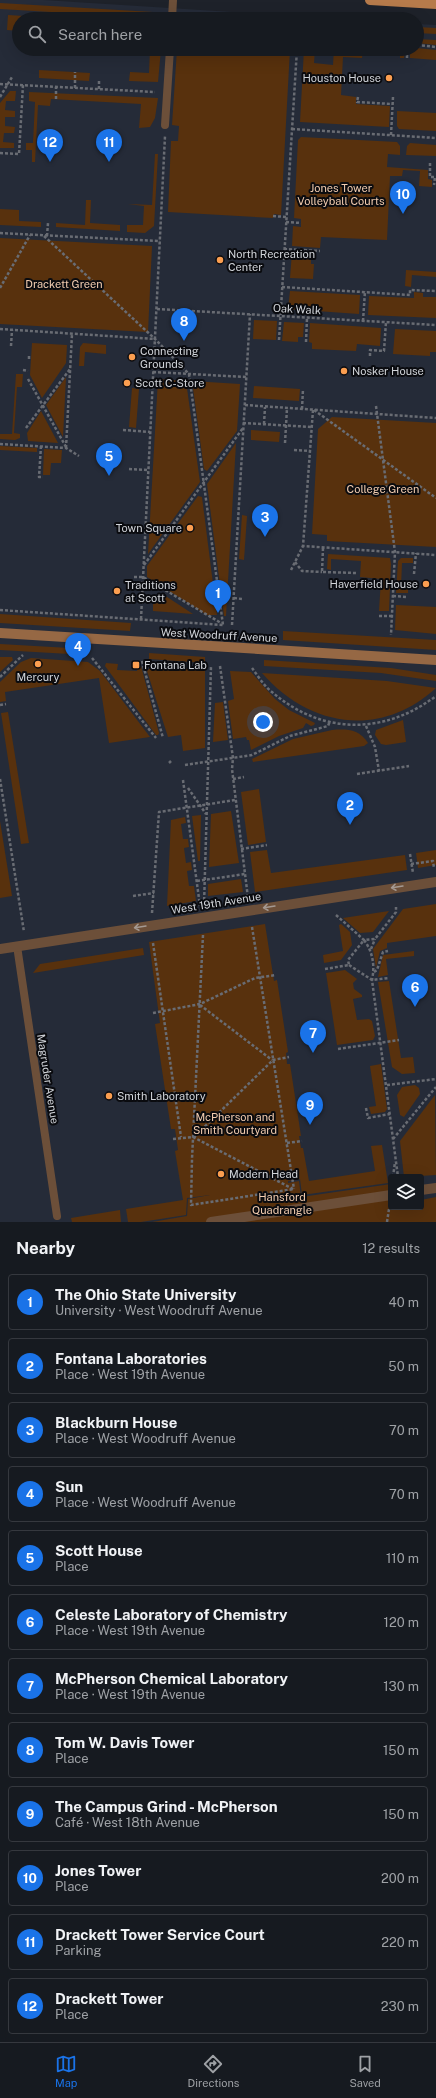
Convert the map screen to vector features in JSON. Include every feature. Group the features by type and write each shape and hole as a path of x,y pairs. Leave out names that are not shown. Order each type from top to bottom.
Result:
{"main road":[{"path":"370,0 436,4"}],"street":[{"name":"West Woodruff Avenue","path":"0,633 436,660"},
{"name":"West 19th Avenue","path":"0,949 436,882"},
{"path":"424,1190 436,1188"},
{"path":"211,1222 388,1195"}],"lane":[{"path":"172,0 172,12"},
{"path":"165,125 170,56"},
{"name":"Magruder Avenue","path":"17,946 57,1216"}],"path":[{"path":"424,46 436,47"},
{"path":"279,340 297,56"},
{"path":"75,72 75,88"},
{"path":"0,97 9,85 12,77"},
{"path":"99,80 99,89"},
{"path":"0,84 167,92"},
{"path":"0,153 19,154 24,85"},
{"path":"56,87 56,99"},
{"path":"358,97 357,102 392,104"},
{"path":"391,135 393,98"},
{"path":"141,619 165,125"},
{"path":"292,129 436,138"},
{"path":"430,163 430,177 434,177 434,184"},
{"path":"273,216 286,217"},
{"path":"286,222 301,223"},
{"path":"46,236 48,223"},
{"path":"0,233 160,241"},
{"path":"0,288 30,235"},
{"path":"46,236 155,339 188,374 223,625"},
{"path":"284,249 320,251"},
{"path":"282,287 410,295 410,290 436,291"},
{"path":"363,321 365,292"},
{"name":"Oak Walk","path":"157,309 436,326"},
{"path":"232,625 250,314"},
{"path":"306,342 308,318"},
{"path":"370,356 370,350 384,351 386,322"},
{"path":"0,329 155,339"},
{"path":"11,346 12,330"},
{"path":"66,448 72,334"},
{"path":"26,428 70,368"},
{"path":"24,370 28,371"},
{"path":"154,372 246,377"},
{"path":"28,379 66,448"},
{"path":"302,409 303,389"},
{"path":"245,405 436,418"},
{"path":"376,406 395,552 391,635"},
{"path":"264,424 265,407"},
{"path":"285,443 287,408"},
{"path":"291,570 303,546 313,410"},
{"path":"313,410 383,462 436,498"},
{"path":"244,423 312,427"},
{"path":"143,566 243,428"},
{"path":"122,430 150,432"},
{"path":"0,444 66,448 79,456"},
{"path":"41,446 39,477 43,477"},
{"path":"294,450 310,451"},
{"path":"129,469 148,470"},
{"path":"303,546 436,555"},
{"path":"322,572 323,548"},
{"path":"414,574 416,554"},
{"path":"295,562 302,571 356,574"},
{"path":"134,577 143,577 223,625"},
{"path":"393,596 407,597"},
{"path":"234,598 242,599"},
{"path":"0,610 223,625"},
{"path":"379,616 392,616"},
{"path":"0,677 23,655"},
{"path":"92,658 156,738 162,737 142,661"},
{"path":"183,780 197,881 202,906 205,880 211,666"},
{"path":"220,666 233,758 235,800 248,899"},
{"path":"252,668 271,692 314,717 330,721 366,726 385,722 408,713 436,696"},
{"path":"0,705 6,704"},
{"path":"185,765 252,755 290,736 328,726 330,721"},
{"path":"366,726 375,747 379,771"},
{"path":"357,774 409,766"},
{"path":"233,779 244,777"},
{"path":"0,779 24,933"},
{"path":"188,788 206,815"},
{"path":"152,913 159,812 235,800"},
{"path":"241,849 267,845"},
{"path":"410,854 413,874"},
{"path":"411,864 433,861 434,870"},
{"path":"197,881 245,874"},
{"path":"133,896 154,893"},
{"path":"370,949 375,939 396,912 396,907"},
{"path":"336,915 364,940 370,949 374,972 372,980 398,1174"},
{"path":"252,928 294,1189"},
{"path":"204,935 193,1137 192,1205 294,1189"},
{"path":"349,964 348,960 364,940 375,939"},
{"path":"154,943 181,1137"},
{"path":"374,972 377,970 383,952 388,951"},
{"path":"325,969 349,964 372,980 389,978"},
{"path":"153,1013 200,1004 260,977 276,975"},
{"path":"200,1004 273,1060"},
{"path":"338,1049 399,1040"},
{"path":"193,1137 273,1060 289,1057"},
{"path":"387,1085 436,1079"},
{"path":"393,1139 436,1086"},
{"path":"366,1108 368,1118 390,1114"},
{"path":"173,1139 193,1137 294,1189"},
{"path":"287,1143 302,1141"},
{"path":"394,1174 396,1159"}],"shaded area":[{"path":"0,0 43,0 233,12 12,12 12,56 424,56 424,24 436,25 436,1222 0,1222"}],"green space":[{"path":"0,3 153,12 51,12 0,9"},
{"path":"8,15 12,15 12,30 7,30"},
{"path":"424,27 436,28 436,34 424,33"},
{"path":"424,39 436,40 436,45 424,44"},
{"path":"424,49 436,50 436,60 410,58 410,56 424,56"},
{"path":"150,56 160,56 158,82 129,81 130,72 149,73"},
{"path":"177,56 290,56 281,215 274,214 273,218 168,212 171,141 178,141 179,126 172,125"},
{"path":"304,56 314,56 314,63 333,65 334,56 362,56 362,58 343,57 341,95 356,97 356,104 390,106 389,127 300,122"},
{"path":"39,70 90,73 89,81 39,78"},
{"path":"10,91 16,91 15,101 6,101 5,110 15,111 15,117 5,117 5,126 15,127 14,133 4,133 3,142 14,143 14,148 0,148 0,103"},
{"path":"29,92 158,98 155,118 150,127 139,128 141,104 51,99 50,106 38,105 35,162 32,162 32,150 26,150 26,143 33,143 35,102 29,101"},
{"path":"397,111 436,113 436,131 399,129 397,126"},
{"name":"Jones Tower Volleyball Courts","path":"301,137 397,142 400,146 400,155 388,154 387,167 428,170 428,179 432,180 432,187 419,186 420,171 403,170 402,176 390,176 387,240 321,237 320,248 292,246 293,226 301,227 301,219 294,218 298,140"},
{"path":"410,143 436,145 436,156 406,155 407,146"},
{"path":"155,154 158,154 154,226 145,233 127,232 127,225 143,225 144,206 128,204 152,205"},
{"path":"86,200 91,200 90,223 120,225 120,231 56,227 56,223 85,225"},
{"path":"0,209 19,210 19,221 41,222 41,227 0,225"},
{"name":"Drackett Green","path":"0,238 152,246 148,332 0,324"},
{"path":"292,252 311,253 311,264 314,264 313,279 290,278"},
{"path":"406,270 436,272 436,277 412,275 411,287 405,286"},
{"path":"290,291 360,295 359,314 288,309"},
{"path":"414,292 423,293 423,297 436,297 436,318 368,315 369,296 414,298"},
{"path":"254,320 277,321 276,340 253,339"},
{"path":"284,322 304,323 303,337 298,337 298,342 282,341"},
{"path":"310,323 381,328 380,346 357,344 356,351 312,349 312,343 309,342"},
{"path":"395,329 436,331 436,352 430,352 430,356 393,354"},
{"path":"32,343 67,345 66,363 42,398 30,375"},
{"path":"83,343 106,345 106,354 85,352 84,366 79,366 80,347"},
{"path":"16,374 23,374 22,387 17,387 14,433 20,434 20,438 15,440 0,439 0,434 12,434"},
{"path":"66,377 63,437 46,405"},
{"path":"158,379 186,381 200,482 148,554"},
{"path":"192,381 240,384 237,431 207,471 204,469"},
{"path":"254,386 300,389 299,401 253,398"},
{"path":"132,388 139,389 136,428 129,427"},
{"path":"41,411 58,443 28,441 27,433"},
{"name":"College Green","path":"332,417 436,423 436,547 327,541 327,535 312,534 318,429"},
{"path":"251,430 280,432 279,442 251,440"},
{"path":"236,443 226,616 224,616 207,484"},
{"path":"0,446 37,448 37,452 0,450"},
{"path":"44,449 62,450 61,463 51,463 50,475 43,475"},
{"path":"198,496 202,497 217,615 207,615 147,577 147,566"},
{"path":"242,515 247,516 244,560 239,559"},
{"path":"328,554 390,558 389,611 379,611 381,579 360,577 361,561 331,559 331,570 327,569"},
{"path":"401,558 413,558 413,563 402,563 401,587 408,588 408,593 396,593 398,561"},
{"path":"161,593 193,614 153,611 153,602 160,602"},
{"path":"396,605 436,607 436,634 395,630"},
{"path":"0,614 131,623 130,631 0,623"},
{"path":"283,631 436,640 436,650 283,640"},
{"path":"0,644 87,649 87,655 0,650"},
{"path":"149,653 205,657 205,663 149,659"},
{"path":"0,657 12,657 13,660 0,672"},
{"path":"31,658 88,662 100,671 150,737 109,743 99,678 5,692 6,701 0,702 0,682 21,662"},
{"path":"264,660 391,668 436,675 436,681 381,673 264,666"},
{"path":"106,663 118,664 117,670 137,671 138,665 141,666 159,733 158,735 156,735 105,666"},
{"path":"152,666 205,670 205,748 183,751 181,735 168,737 147,671"},
{"path":"230,671 251,672 275,699 289,710 315,723 314,725 311,726 306,723 303,728 279,736 251,750 249,740 247,740 246,737 233,739 228,701 234,699"},
{"path":"262,673 387,681 436,688 414,704 392,715 369,720 346,720 323,715 301,705 281,691"},
{"path":"223,702 228,740 213,742 215,703"},
{"path":"8,712 29,843 21,844 1,713"},
{"path":"403,720 406,742 386,745 381,744 375,735 376,730"},
{"path":"332,730 357,732 368,743 364,746 253,762 252,759 293,739"},
{"path":"259,789 266,842 248,845 241,792"},
{"path":"231,811 239,863 209,867 211,814"},
{"path":"201,815 200,861 198,861 192,816"},
{"path":"185,817 186,823 181,824 183,839 188,839 189,847 184,848 186,863 191,862 192,870 187,871 189,886 194,886 196,901 167,906 171,820"},
{"path":"0,821 12,896 0,898"},
{"path":"267,850 271,873 405,855 407,870 255,892 250,852"},
{"path":"436,850 436,865 418,868 416,853"},
{"path":"241,879 243,892 208,896 208,884"},
{"path":"436,904 436,936 387,943 387,948 380,951 376,968 373,949 403,909"},
{"path":"389,911 373,932 360,933 343,918"},
{"name":"McPherson and Smith Courtyard","path":"265,924 274,981 277,980 288,1052 286,1053 287,1064 290,1064 301,1136 299,1136 301,1148 303,1148 309,1181 375,1171 371,1146 382,1145 388,1183 302,1195 300,1179 288,1181 288,1183 299,1181 301,1197 388,1184 388,1210 424,1210 424,1199 436,1197 436,1222 152,1222 187,1216 188,1199 210,1195 187,1198 186,1215 141,1222 128,1222 126,1209 183,1200 175,1151 178,1150 175,1129 171,1129 155,1024 160,1023 149,942"},
{"path":"341,924 350,932 352,945 341,960 324,963 323,955 343,951 339,925"},
{"path":"143,948 144,955 33,973 40,964"},
{"path":"414,951 414,956 386,959 388,975 378,977 383,955"},
{"path":"345,970 357,979 353,983 354,989 362,995 362,997 353,999 357,1020 369,1019 372,1021 375,1036 373,1040 337,1045 326,973"},
{"path":"389,981 401,1058 413,1057 415,1073 402,1074 392,1067 378,982"},
{"path":"381,1064 387,1109 385,1112 371,1114 369,1107 376,1106 370,1066"},
{"path":"415,1085 419,1088 420,1094 404,1117 400,1115 397,1095 402,1087"},
{"path":"435,1095 436,1175 404,1174 400,1141"},
{"path":"120,1210 121,1222 72,1222 71,1218"}],"place":[{"name":"Houston House","path":"389,78"},
{"name":"Drackett Tower","path":"50,162"},
{"name":"Drackett Tower Service Court","path":"109,162"},
{"name":"Jones Tower","path":"403,214"},
{"name":"North Recreation Center","path":"220,260"},
{"name":"Tom W. Davis Tower","path":"184,341"},
{"name":"Connecting Grounds","path":"132,357"},
{"name":"Nosker House","path":"344,371"},
{"name":"Scott C-Store","path":"127,383"},
{"name":"Scott House","path":"109,476"},
{"name":"Town Square","path":"190,528"},
{"name":"Blackburn House","path":"265,537"},
{"name":"Haverfield House","path":"426,584"},
{"name":"Traditions at Scott","path":"117,591"},
{"name":"The Ohio State University","path":"218,613"},
{"name":"Mercury","path":"38,664"},
{"name":"Fontana Lab","path":"136,665"},
{"name":"Sun","path":"78,666"},
{"name":"Fontana Laboratories","path":"350,825"},
{"name":"Celeste Laboratory of Chemistry","path":"415,1007"},
{"name":"McPherson Chemical Laboratory","path":"313,1053"},
{"name":"Smith Laboratory","path":"109,1096"},
{"name":"The Campus Grind - McPherson","path":"310,1125"},
{"name":"Modern Head","path":"221,1174"}],"park label":[{"name":"Hansford Quadrangle","path":"282,1203"}]}
